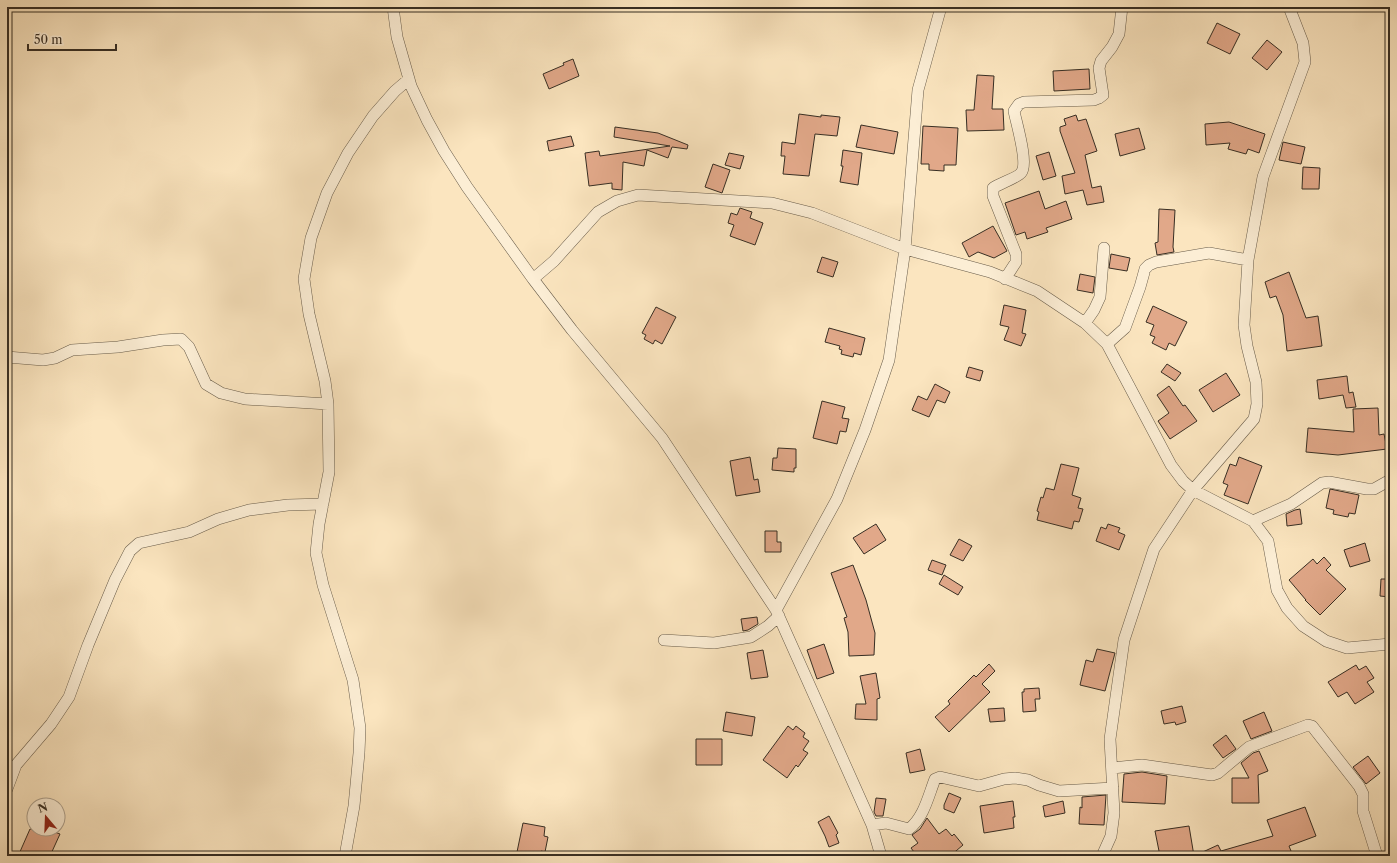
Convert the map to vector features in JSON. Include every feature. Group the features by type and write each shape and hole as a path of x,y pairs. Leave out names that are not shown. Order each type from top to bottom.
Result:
{"street":[{"path":"393,7 397,37 409,79 427,120 444,151 467,187 533,279 572,330 662,438 778,613 872,825 881,856"},
{"path":"664,640 714,643 751,637 768,626 778,613 837,499 865,430 889,360 905,249 918,90 941,7"},
{"path":"1005,279 1016,262 1016,254 993,196 993,188 1021,173 1024,166 1014,111 1019,104 1024,102 1094,100 1103,95 1099,68 1101,61 1112,47 1119,34 1122,7"},
{"path":"1102,856 1111,836 1114,813 1110,739 1124,640 1154,549 1193,490 1254,419 1257,404 1256,382 1247,346 1244,325 1248,260 1263,177 1305,62 1303,43 1289,7"},
{"path":"345,856 354,806 360,728 353,680 323,585 316,553 329,472 328,404 325,381 309,314 304,279 311,238 327,193 348,153 373,116 395,91 409,79"},
{"path":"533,279 554,261 598,212 617,201 638,195 772,204 812,212 905,249 990,272 1037,292 1085,323 1107,344 1171,466 1183,482 1193,490 1254,521 1268,541 1277,590 1287,608 1303,626 1326,641 1347,648 1390,644"},
{"path":"1085,323 1094,310 1100,297 1104,248"},
{"path":"1107,344 1125,328 1146,269 1150,265 1156,262 1209,253 1248,260"},
{"path":"7,357 43,360 55,358 72,350 118,347 180,339 190,347 206,384 221,393 245,399 328,404"},
{"path":"1254,521 1291,504 1322,483 1329,482 1368,489 1374,488 1390,480"},
{"path":"7,789 16,765 51,724 69,697 88,645 115,580 130,551 140,543 189,532 218,519 249,510 288,505 323,504"},
{"path":"1112,768 1142,765 1212,775 1218,773 1249,747 1308,725 1312,726 1359,786 1363,794 1363,811 1377,856"},
{"path":"872,825 886,823 909,829 916,823 924,808 935,779 940,777 979,786 1004,778 1015,778 1028,780 1059,791 1113,788"}],"building":[{"path":"1217,23 1240,34 1230,54 1207,43"},
{"path":"1267,40 1282,52 1267,70 1252,58"},
{"path":"573,59 579,76 549,89 543,74 564,65 563,63"},
{"path":"1089,69 1090,89 1054,91 1053,71"},
{"path":"977,75 994,76 992,109 1003,109 1004,130 967,131 966,110 974,110"},
{"path":"799,114 821,117 821,115 840,117 837,136 815,134 809,176 783,174 785,156 781,156 782,142 795,144"},
{"path":"1076,115 1078,121 1086,119 1097,151 1085,155 1092,188 1101,186 1104,202 1087,205 1083,190 1065,194 1062,176 1075,173 1060,131 1060,127 1066,125 1064,119"},
{"path":"1229,122 1265,134 1259,153 1248,149 1246,154 1228,149 1230,143 1206,145 1205,124"},
{"path":"861,125 898,132 894,154 856,147"},
{"path":"923,126 958,128 956,165 944,165 944,171 929,170 929,164 921,164"},
{"path":"615,127 658,133 688,145 687,149 672,147 668,158 647,150 644,166 623,162 622,190 612,189 612,183 589,186 585,153 599,151 600,156 670,146 614,137"},
{"path":"1139,128 1145,149 1120,156 1115,134"},
{"path":"571,136 574,146 549,151 547,141"},
{"path":"1283,142 1305,147 1301,164 1279,160"},
{"path":"843,150 862,153 858,185 840,182 843,166 841,166"},
{"path":"1049,152 1056,176 1043,180 1036,156"},
{"path":"729,153 744,156 740,169 725,165"},
{"path":"713,164 730,170 722,193 705,187"},
{"path":"1303,167 1320,168 1319,189 1302,189"},
{"path":"1039,191 1045,209 1066,201 1072,219 1046,228 1048,232 1027,239 1025,232 1016,235 1005,203"},
{"path":"740,208 752,212 750,218 763,223 755,245 730,236 734,225 728,223 731,213 737,215"},
{"path":"1159,209 1175,210 1174,252 1157,255 1155,243 1158,242"},
{"path":"993,226 1007,251 994,258 978,252 969,257 962,243"},
{"path":"1111,254 1130,258 1127,271 1109,268"},
{"path":"822,257 838,262 833,277 817,272"},
{"path":"1289,272 1306,318 1318,316 1322,346 1287,351 1283,315 1276,296 1270,298 1265,282"},
{"path":"1080,274 1095,277 1093,293 1077,290"},
{"path":"1004,305 1026,310 1022,333 1026,334 1021,346 1004,340 1009,327 1000,325"},
{"path":"1153,306 1187,322 1175,346 1169,343 1166,350 1152,343 1155,337 1150,335 1154,325 1146,322"},
{"path":"656,307 676,317 662,344 655,340 653,344 644,339 646,335 642,333"},
{"path":"829,328 865,338 861,355 854,353 853,357 841,354 842,350 839,349 840,346 825,342"},
{"path":"1167,364 1181,373 1175,381 1161,372"},
{"path":"969,367 983,371 980,381 966,377"},
{"path":"1226,373 1240,395 1213,412 1199,390"},
{"path":"1347,376 1349,393 1353,392 1356,407 1346,408 1343,395 1319,399 1317,380"},
{"path":"935,384 950,392 945,403 937,400 929,417 912,410 918,396 927,400"},
{"path":"1169,386 1183,406 1185,405 1197,421 1170,439 1158,421 1169,413 1157,395"},
{"path":"822,401 845,407 842,418 849,419 846,432 840,431 837,444 813,438"},
{"path":"1378,408 1379,435 1384,434 1387,449 1338,455 1306,452 1308,428 1354,432 1353,409"},
{"path":"778,448 796,449 796,468 794,468 794,472 772,470 773,458 777,458"},
{"path":"750,457 754,480 758,479 760,492 736,496 730,461"},
{"path":"1239,457 1262,466 1248,504 1224,495 1228,485 1223,483 1230,464 1236,466"},
{"path":"1061,464 1079,468 1072,495 1081,498 1078,508 1083,509 1079,522 1074,521 1072,529 1037,520 1039,512 1037,511 1041,497 1043,498 1046,488 1054,490"},
{"path":"1330,489 1359,495 1355,514 1349,513 1348,517 1333,514 1334,510 1326,508"},
{"path":"1300,509 1302,524 1287,526 1286,514"},
{"path":"876,524 886,540 864,554 853,538"},
{"path":"1108,524 1120,528 1118,532 1125,535 1119,550 1096,541 1101,527 1106,529"},
{"path":"765,531 777,531 777,542 781,542 781,552 765,552"},
{"path":"959,539 972,546 963,561 950,555"},
{"path":"1365,543 1370,561 1350,567 1344,550"},
{"path":"1324,557 1331,565 1326,570 1346,589 1320,615 1305,600 1289,580 1313,559 1317,564"},
{"path":"932,560 946,565 942,575 928,570"},
{"path":"853,565 866,600 875,633 874,655 849,656 848,632 844,618 847,617 831,573"},
{"path":"944,575 963,587 958,595 939,584"},
{"path":"1381,579 1390,579 1390,597 1380,596"},
{"path":"757,617 758,624 748,630 743,631 741,619"},
{"path":"824,644 834,673 817,679 807,650"},
{"path":"1097,649 1115,653 1105,691 1080,685 1086,660 1093,662"},
{"path":"763,650 768,677 751,679 747,653"},
{"path":"989,664 995,671 982,684 990,692 949,732 935,717 950,704 948,701 974,675 976,677"},
{"path":"1356,665 1359,670 1366,666 1374,678 1367,682 1374,692 1355,704 1347,692 1338,697 1328,682"},
{"path":"876,673 880,698 877,699 877,720 855,719 856,704 866,704 860,676"},
{"path":"1039,688 1040,699 1035,699 1036,711 1023,712 1022,692 1024,692 1024,689"},
{"path":"1182,706 1186,722 1176,725 1175,722 1164,724 1161,711"},
{"path":"1004,708 1005,721 990,722 988,709"},
{"path":"726,712 755,717 752,736 723,731"},
{"path":"1264,712 1272,731 1251,739 1243,721"},
{"path":"788,726 793,730 796,726 805,733 803,737 809,741 803,750 808,753 798,767 796,765 787,778 763,760"},
{"path":"1226,735 1236,749 1223,758 1213,745"},
{"path":"696,739 722,739 722,765 696,765"},
{"path":"920,749 925,770 910,773 906,753"},
{"path":"1259,751 1268,771 1258,775 1259,803 1232,803 1232,778 1249,778 1241,763 1253,753"},
{"path":"1368,756 1380,773 1366,784 1353,767"},
{"path":"1142,772 1167,776 1165,804 1122,802 1124,774"},
{"path":"949,793 961,798 954,813 944,809"},
{"path":"1106,795 1104,825 1079,824 1080,807 1082,808 1082,797"},
{"path":"876,798 886,799 883,816 876,816 874,812"},
{"path":"1013,801 1015,817 1013,817 1014,828 984,833 980,806"},
{"path":"1063,801 1065,813 1045,817 1043,806"},
{"path":"1305,807 1316,836 1289,846 1293,856 1194,856 1218,845 1221,851 1273,836 1267,820"},
{"path":"829,816 838,833 836,835 839,843 829,847 818,822"},
{"path":"927,818 939,834 946,829 952,836 954,834 963,845 950,856 917,856 911,848 918,843 912,835 920,829"},
{"path":"523,823 545,827 544,836 548,837 545,852 541,851 540,856 517,852"},
{"path":"1189,826 1194,856 1160,856 1155,831"},
{"path":"26,837 59,837 50,856 24,856 19,854"}]}
